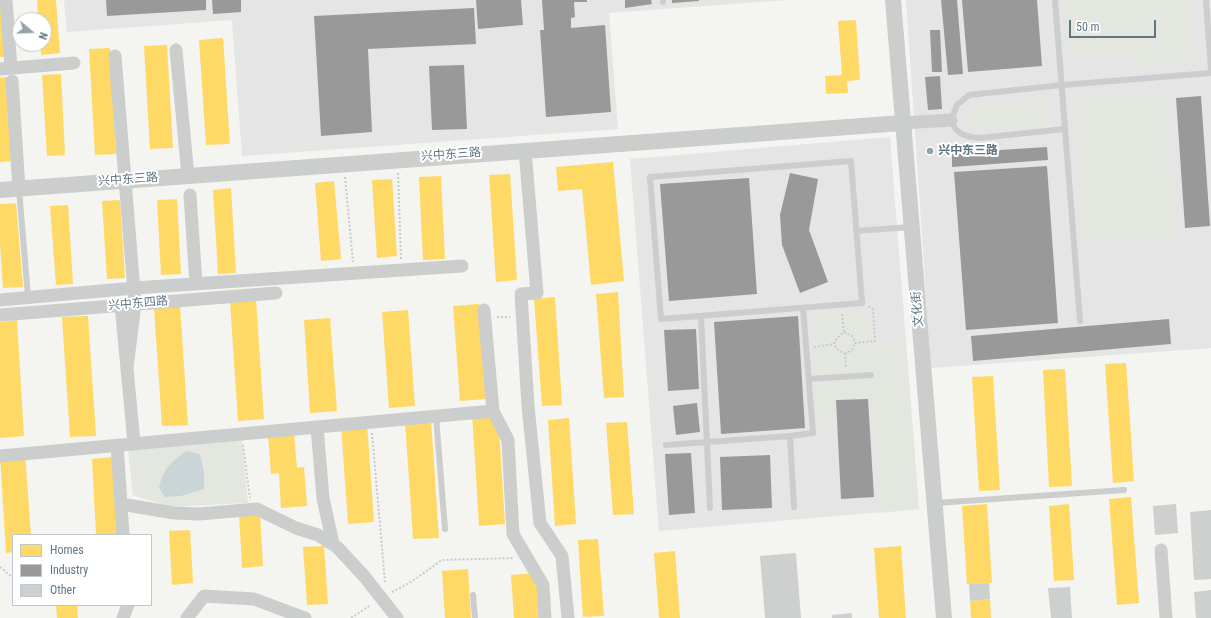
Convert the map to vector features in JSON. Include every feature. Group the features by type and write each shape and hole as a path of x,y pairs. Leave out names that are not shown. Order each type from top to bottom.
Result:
{"street":[{"path":"6,0 7,73 19,189"},
{"name":"文化街","path":"892,0 944,618"},
{"path":"176,50 188,176"},
{"path":"115,56 135,304 127,368"},
{"path":"7,73 74,63"},
{"path":"902,123 951,120"},
{"name":"兴中东三路","path":"0,190 902,123"},
{"path":"525,150 537,293 521,294 540,523 562,556 568,618"},
{"path":"190,195 196,284"},
{"path":"0,300 134,288 462,266"},
{"name":"兴中东四路","path":"0,315 276,293"},
{"path":"121,305 134,444"},
{"path":"485,314 493,411 508,440 513,534 543,585 546,618"},
{"path":"0,456 493,411"},
{"path":"317,427 322,498 333,544"},
{"path":"117,445 123,534"},
{"path":"121,504 174,513 199,514 257,509 296,528 318,535 333,544 384,596 397,618"},
{"path":"1161,550 1166,618"},
{"path":"187,618 204,596 254,599 305,618"},
{"path":"123,618 128,606"}],"lane":[{"path":"1055,0 1080,321"},
{"path":"1206,0 1211,70"},
{"path":"1065,130 979,138 967,137 957,132 951,120 957,105 969,95 1062,85 1211,74"},
{"path":"851,161 856,231 862,303 661,319 650,177 851,161"},
{"path":"19,189 28,297"},
{"path":"856,231 911,227"},
{"path":"666,445 813,433 803,308"},
{"path":"701,316 710,508"},
{"path":"809,379 871,376"},
{"path":"436,416 445,529"},
{"path":"790,436 794,507"},
{"path":"934,503 1124,490"},
{"path":"473,595 475,618"}],"path":[{"path":"397,160 402,270"},
{"path":"343,164 354,273"},
{"path":"855,343 876,341 874,309 862,303"},
{"path":"842,305 844,332"},
{"path":"485,314 522,317"},
{"path":"844,332 852,336 855,343 852,350 845,354"},
{"path":"834,344 837,338 844,332"},
{"path":"834,344 837,349 845,354"},
{"path":"806,348 834,344"},
{"path":"845,354 847,377"},
{"path":"371,422 384,596"},
{"path":"241,434 251,509"},
{"path":"351,618 384,596 411,582 442,560 527,558"},
{"path":"0,567 12,577"}],"shaded area":[{"path":"64,0 787,0 609,13 618,129 242,156 232,20 67,32"},
{"path":"906,0 1211,0 1211,348 931,368"},
{"path":"1065,0 1191,0 1196,64 1133,69 1131,56 1068,59"},
{"path":"1167,92 1176,239 1082,244 1073,98"},
{"path":"1046,98 1049,126 968,133 965,105"},
{"path":"890,137 919,509 659,531 630,159"},
{"path":"868,312 869,347 906,344 919,509 878,513 874,425 809,428 807,385 871,379 870,372 816,375 812,315"},
{"path":"242,439 248,503 171,507 133,495 128,450"},
{"path":"186,451 200,454 204,472 204,489 181,496 165,497 159,488 162,476 168,467"}],"building: Homes":[{"path":"0,0 6,57 0,57"},
{"path":"37,0 56,0 60,53 41,55 41,52 52,52 52,12 38,12"},
{"path":"856,20 860,80 847,81 848,93 826,94 825,76 842,75 838,21"},
{"path":"223,38 230,144 206,145 199,40"},
{"path":"167,45 173,148 150,149 144,46"},
{"path":"110,48 116,154 95,155 89,49"},
{"path":"61,74 65,155 47,156 42,75"},
{"path":"6,77 12,161 0,162 0,78"},
{"path":"613,162 624,281 591,285 582,189 558,191 556,167"},
{"path":"510,174 517,280 496,282 489,175"},
{"path":"441,176 445,259 423,260 419,177"},
{"path":"392,179 397,256 377,258 372,180"},
{"path":"334,181 341,259 321,261 315,183"},
{"path":"231,188 236,273 218,274 213,190"},
{"path":"177,199 181,274 161,275 157,200"},
{"path":"120,200 125,278 107,279 102,201"},
{"path":"16,203 23,287 3,288 0,243 0,204"},
{"path":"68,205 73,284 56,285 50,206"},
{"path":"618,292 624,397 604,398 596,294"},
{"path":"555,297 562,405 542,406 534,299"},
{"path":"256,299 264,419 238,421 230,301"},
{"path":"479,304 486,399 460,401 453,306"},
{"path":"180,306 188,425 162,426 154,308"},
{"path":"408,310 415,406 389,408 382,312"},
{"path":"88,316 96,436 70,437 62,317"},
{"path":"330,318 337,411 310,413 304,320"},
{"path":"17,320 24,436 0,438 0,322"},
{"path":"1126,363 1134,481 1113,483 1105,364"},
{"path":"1065,369 1072,486 1049,487 1043,370"},
{"path":"993,376 1000,490 979,491 972,377"},
{"path":"498,412 505,524 479,526 472,413"},
{"path":"569,418 576,524 555,526 548,420"},
{"path":"431,419 439,538 413,539 405,421"},
{"path":"627,422 634,514 613,515 606,423"},
{"path":"367,424 374,522 348,524 341,426"},
{"path":"294,433 297,468 304,467 307,506 281,508 279,473 271,474 268,435"},
{"path":"25,453 31,534 12,534 12,552 6,553 0,455"},
{"path":"113,457 117,534 96,534 92,459"},
{"path":"1131,497 1139,603 1117,605 1109,499"},
{"path":"987,504 992,583 967,584 962,506"},
{"path":"1069,504 1074,580 1054,581 1049,506"},
{"path":"260,513 263,566 242,568 239,514"},
{"path":"190,530 193,583 172,585 169,531"},
{"path":"598,539 604,616 583,617 578,540"},
{"path":"324,546 328,604 307,605 303,547"},
{"path":"901,546 906,618 879,618 874,548"},
{"path":"675,551 680,618 659,618 654,553"},
{"path":"468,569 471,618 445,618 442,571"},
{"path":"537,573 540,618 514,618 511,575"},
{"path":"990,599 991,618 971,618 970,601"},
{"path":"56,606 77,606 78,618 57,618"}],"building: Industry":[{"path":"106,0 206,0 206,10 107,16"},
{"path":"212,0 241,0 241,12 213,14"},
{"path":"476,0 521,0 523,25 478,29"},
{"path":"542,0 587,0 587,2 574,2 575,17 571,18 571,28 605,25 611,112 546,117 540,30 544,30"},
{"path":"625,0 651,0 652,4 625,8"},
{"path":"672,0 699,0 699,1 672,3"},
{"path":"941,0 957,0 963,74 948,75"},
{"path":"962,0 1037,0 1042,66 968,72"},
{"path":"474,8 476,44 368,49 372,132 321,136 314,16"},
{"path":"930,30 940,30 942,72 932,72"},
{"path":"464,65 467,129 432,130 429,66"},
{"path":"940,76 942,109 928,110 925,77"},
{"path":"1201,96 1210,226 1185,228 1176,98"},
{"path":"1047,147 1048,160 952,167 952,153"},
{"path":"1047,166 1058,323 966,330 954,172"},
{"path":"790,173 818,179 809,230 828,282 800,293 782,245 780,215"},
{"path":"749,178 757,294 669,301 660,184"},
{"path":"798,316 805,428 721,434 714,322"},
{"path":"1169,319 1171,344 973,361 971,336"},
{"path":"696,329 699,389 668,391 664,330"},
{"path":"868,399 874,497 841,499 836,400"},
{"path":"697,403 700,432 676,435 673,406"},
{"path":"691,453 695,513 669,515 665,454"},
{"path":"770,455 772,508 722,510 720,457"}],"building: Other":[{"path":"1176,504 1178,533 1155,535 1153,506"},
{"path":"1211,510 1211,579 1194,580 1190,512"},
{"path":"796,553 801,618 765,618 760,556"},
{"path":"989,583 990,599 970,601 969,584"},
{"path":"1070,587 1072,618 1051,618 1048,588"},
{"path":"1211,590 1211,618 1196,618 1194,592"},
{"path":"852,613 852,618 832,618 832,615"}],"place":[{"name":"兴中东三路","path":"930,151"}]}
